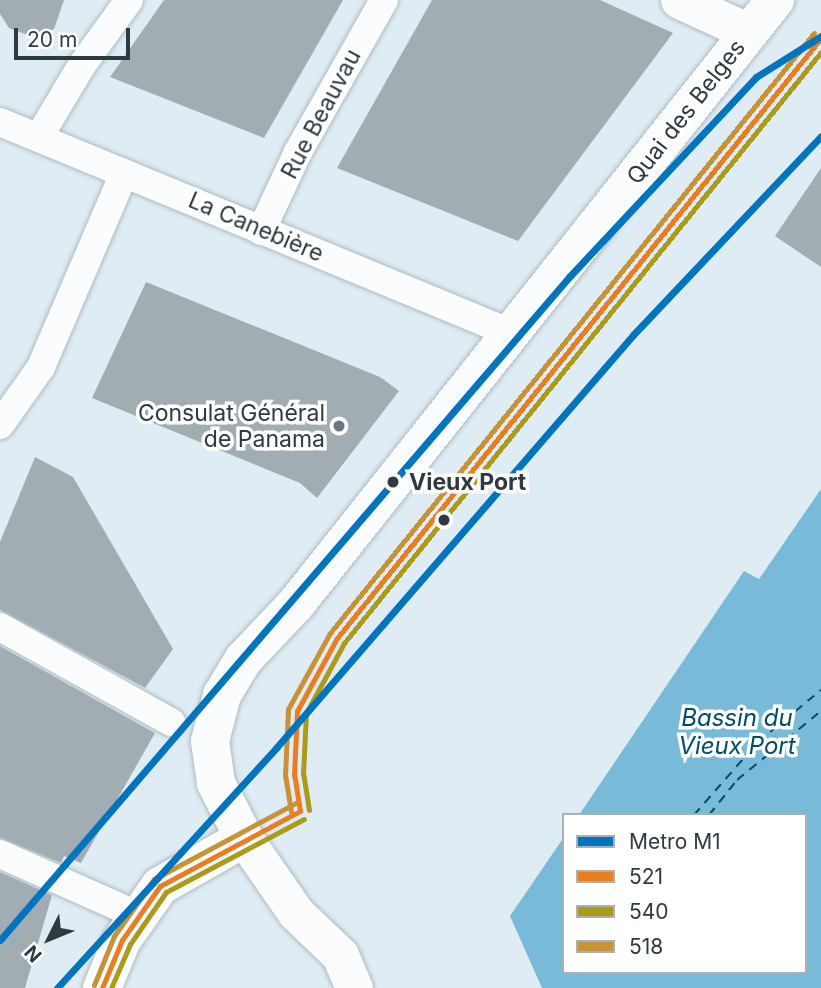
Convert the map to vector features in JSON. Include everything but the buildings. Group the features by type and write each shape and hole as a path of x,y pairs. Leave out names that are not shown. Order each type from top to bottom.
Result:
{"main road":[{"name":"Quai des Belges","path":"244,838 235,774 236,738 245,705 284,619 775,0"},
{"path":"102,988 137,915 160,886 244,838"}],"street":[{"path":"39,137 82,65 129,0"},
{"name":"Rue Beauvau","path":"261,230 298,152 384,0"},
{"path":"679,0 749,32"},
{"name":"La Canebière","path":"0,121 511,333"},
{"path":"0,425 41,368 124,173"},
{"path":"0,627 171,722"},
{"path":"244,838 296,913 340,955 354,988"},
{"path":"0,854 137,915"}],"water":[{"name":"Bassin du Vieux Port","path":"821,489 821,988 542,988 510,916 562,840 562,974 807,974 807,813 580,813 744,571 759,579"}],"ferry route":[{"path":"696,813 758,742 821,690"},
{"path":"711,813 737,780 821,711"}],"metro line":[{"name":"M1","path":"0,940 569,277 756,77 821,36"},
{"name":"M1","path":"57,988 276,748 633,335 821,136"}],"transit line":[{"name":"518","path":"291,812 285,776 288,709 330,633 814,33"},
{"name":"521","path":"300,811 294,775 297,711 337,638 821,38"},
{"name":"540","path":"309,810 303,774 306,713 344,643 821,52"},
{"name":"518","path":"94,985 114,936 154,879 296,803"},
{"name":"521","path":"102,988 122,940 160,886 300,811"},
{"name":"540","path":"111,988 130,944 166,892 304,819"}],"place":[{"name":"Consulat Général de Panama","path":"339,426"},
{"name":"Vieux Port","path":"393,482"}]}
